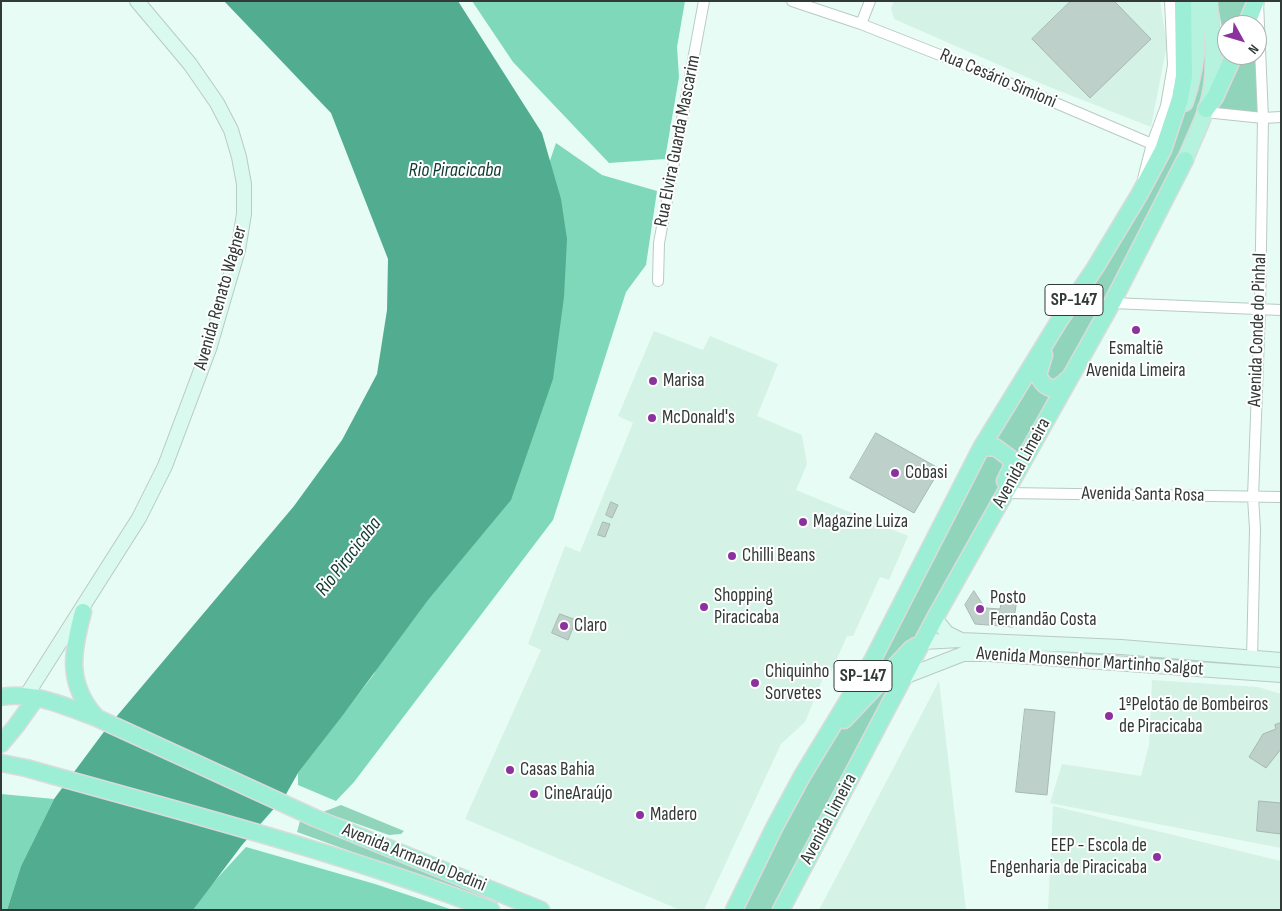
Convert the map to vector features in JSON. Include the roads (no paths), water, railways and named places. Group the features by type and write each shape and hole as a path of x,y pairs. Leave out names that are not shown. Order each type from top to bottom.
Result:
{"highway":[{"path":"1157,147 1180,98 1184,76 1183,1"},
{"name":"Avenida Conde do Pinhal","path":"1251,15 1257,1"},
{"path":"1206,110 1215,97 1229,65"},
{"name":"SP-147","path":"735,907 774,828 821,744 872,661 982,448 1059,321 1095,268 1139,195 1157,147"},
{"name":"Avenida Limeira","path":"782,910 922,642 1112,303 1185,160"},
{"path":"1059,321 1040,364 1038,375 1041,382 1048,388 1054,389 1060,387 1070,377"},
{"path":"980,536 1012,467 1010,458 998,448 982,448"},
{"path":"85,607 73,657 75,679 83,700 97,718"},
{"path":"821,744 911,649 922,642"},
{"path":"1,697 12,695 31,697 16,726 1,744"},
{"name":"Avenida Armando Dedini","path":"31,697 97,718 315,818 541,910"},
{"name":"Avenida Armando Dedini","path":"1,763 26,768 307,847 435,888 491,910"},
{"path":"773,910 790,894"}],"main road":[{"name":"Avenida Renato Wagner","path":"31,697 139,518 165,466 209,349 238,250 244,214 244,184 231,130 217,104 190,64 137,1"},
{"name":"SP-147","path":"1157,147 1183,110 1194,73 1197,52 1195,1"},
{"name":"Avenida Limeira","path":"1185,160 1206,110 1211,86 1213,54 1209,1"},
{"name":"Avenida Monsenhor Martinho Salgot","path":"935,618 947,633 961,640 1121,646 1281,660"},
{"path":"922,642 961,640"},
{"path":"1120,664 1121,646"},
{"name":"Avenida Monsenhor Martinho Salgot","path":"904,677 963,654 989,654 1281,675"}],"street":[{"name":"Rua Elvira Guarda Mascarim","path":"658,281 659,243 704,1"},
{"name":"Rua Cesário Simioni","path":"792,1 861,24 983,72 1157,147"},
{"path":"861,24 870,1"},
{"path":"1157,147 1173,65 1170,1"},
{"name":"Avenida Conde do Pinhal","path":"1252,658 1255,528 1253,497 1260,310 1263,118 1257,1"},
{"path":"1206,110 1263,118 1281,117"},
{"path":"1112,303 1281,310"},
{"name":"Avenida Santa Rosa","path":"1006,493 1281,497"}],"water":[{"name":"Rio Piracicaba","path":"224,1 458,1 542,133 561,199 567,239 564,297 553,379 511,500 428,600 298,773 285,796 242,845 193,910 7,910 21,866 54,799 106,729 294,506 342,440 377,374 387,310 388,259 331,113"}],"place":[{"name":"Esmaltiê Avenida Limeira","path":"1136,330"},
{"name":"Marisa","path":"653,381"},
{"name":"McDonald's","path":"652,418"},
{"name":"Cobasi","path":"895,473"},
{"name":"Magazine Luiza","path":"803,522"},
{"name":"Chilli Beans","path":"732,556"},
{"name":"Shopping Piracicaba","path":"704,607"},
{"name":"Posto Fernandão Costa","path":"980,609"},
{"name":"Claro","path":"564,626"},
{"name":"Chiquinho Sorvetes","path":"755,683"},
{"name":"1ºPelotão de Bombeiros de Piracicaba","path":"1109,716"},
{"name":"Casas Bahia","path":"510,770"},
{"name":"CineAraújo","path":"534,794"},
{"name":"Madero","path":"640,815"},
{"name":"EEP - Escola de Engenharia de Piracicaba","path":"1157,857"}]}
